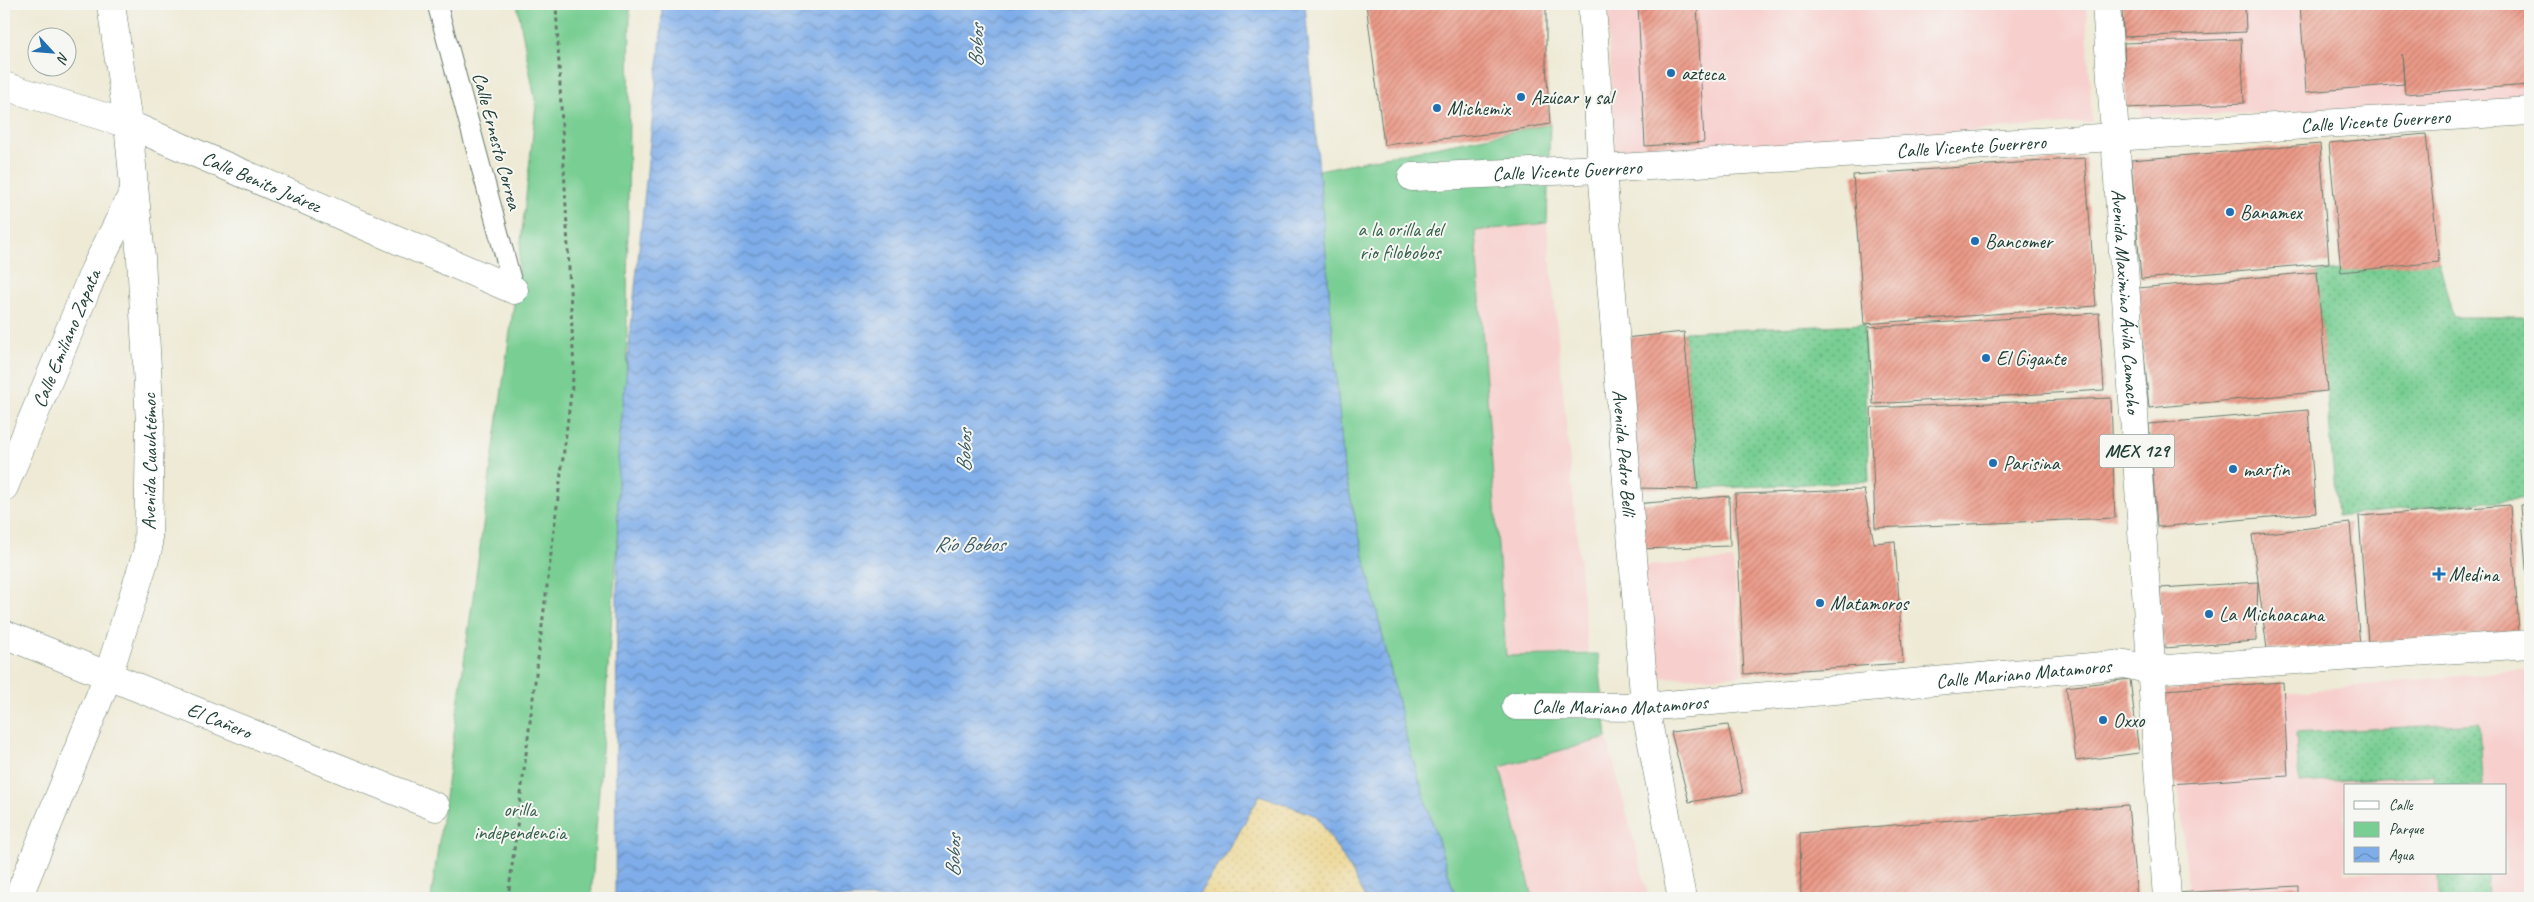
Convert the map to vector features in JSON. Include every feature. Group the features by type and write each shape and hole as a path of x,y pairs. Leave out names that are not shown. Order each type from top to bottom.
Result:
{"street":[{"name":"Avenida Cuauhtémoc","path":"18,898 108,676 148,549 150,422 141,258 128,124 110,4"},
{"name":"Avenida Pedro Belli","path":"1592,4 1602,169 1645,707 1682,898"},
{"name":"Avenida Maximino Ávila Camacho","path":"2106,4 2167,898"},
{"name":"Calle Benito Juárez","path":"4,86 128,124 514,290"},
{"name":"Calle Vicente Guerrero","path":"1412,177 1602,169 2116,138 2530,110"},
{"name":"Calle Emiliano Zapata","path":"4,488 95,269 134,191"},
{"name":"El Cañero","path":"4,634 436,807"},
{"name":"Calle Mariano Matamoros","path":"1516,706 1645,707 2125,664 2152,670 2530,644"}],"lane":[{"name":"Calle Ernesto Correa","path":"437,4 514,290"}],"path":[{"path":"508,898 574,370 556,4"}],"shaded area":[{"path":"1606,4 2086,4 2092,122 1616,157"},
{"path":"2135,4 2530,4 2530,106 2142,116"},
{"path":"1547,223 1588,652 1506,657 1475,230"},
{"path":"1733,560 1742,676 1650,678 1642,566"},
{"path":"2530,669 2530,898 2189,898 2171,704"},
{"path":"1607,738 1649,898 1533,898 1500,767"}],"green space":[{"name":"orilla independencia","path":"517,4 630,4 626,425 591,898 431,898 515,296 536,105"},
{"name":"a la orilla del rio filobobos","path":"1550,124 1547,223 1475,231 1506,656 1598,654 1607,738 1500,767 1533,898 1456,898 1407,741 1344,470 1319,170"},
{"path":"2439,262 2453,317 2530,317 2530,498 2337,516 2317,272"},
{"path":"1864,324 1869,481 1698,489 1684,332"},
{"path":"2479,723 2482,784 2434,784 2433,775 2299,783 2296,733"},
{"path":"2438,874 2487,874 2488,898 2439,898"}],"sand":[{"path":"1260,795 1317,816 1369,898 1196,898 1229,850"}],"water":[{"name":"Río Bobos","path":"662,4 1305,4 1344,470 1407,741 1456,898 1365,898 1352,872 1317,816 1260,795 1229,850 1196,898 615,898 618,453 661,35"}],"building":[{"path":"1366,4 1546,4 1546,63 1550,124 1496,133 1384,145"},
{"name":"azteca","path":"1638,4 1697,4 1704,142 1645,146"},
{"path":"2122,4 2245,4 2246,32 2123,37"},
{"path":"2300,4 2526,4 2530,50 2530,85 2405,94 2402,54 2404,84 2306,92"},
{"path":"2527,4 2530,4 2530,29 2529,29"},
{"path":"2241,39 2244,103 2126,108 2124,43"},
{"path":"2426,134 2439,262 2341,272 2329,143"},
{"name":"Banamex","path":"2320,144 2329,263 2141,279 2131,160"},
{"name":"Bancomer","path":"2085,158 2096,306 1864,324 1853,175"},
{"path":"2317,272 2327,391 2149,408 2138,288"},
{"name":"El Gigante","path":"2099,313 2104,390 1873,404 1868,327"},
{"path":"1684,332 1698,489 1635,488 1624,338"},
{"name":"Parisina","path":"2111,398 2115,518 1875,528 1871,408"},
{"name":"martin","path":"2308,410 2316,513 2157,527 2149,424"},
{"name":"Matamoros","path":"1864,490 1874,543 1895,541 1903,663 1744,674 1735,494"},
{"path":"1729,496 1730,546 1639,549 1635,504"},
{"name":"Medina","path":"2510,505 2519,631 2368,643 2359,516"},
{"path":"2521,505 2530,505 2530,606 2529,606"},
{"path":"2350,523 2360,646 2267,649 2252,535"},
{"name":"La Michoacana","path":"2258,582 2256,641 2164,648 2160,588"},
{"name":"Oxxo","path":"2130,679 2139,753 2076,761 2066,687"},
{"path":"2283,682 2288,776 2169,784 2164,690"},
{"path":"1728,725 1743,793 1689,802 1671,732"},
{"path":"2128,805 2137,898 1801,898 1800,833"},
{"path":"2298,886 2298,898 2175,898 2175,893"}],"place":[{"name":"azteca","path":"1671,73"},
{"name":"Azúcar y sal","path":"1521,97"},
{"name":"Michemix","path":"1437,108"},
{"name":"Banamex","path":"2230,212"},
{"name":"Bancomer","path":"1975,241"},
{"name":"El Gigante","path":"1986,358"},
{"name":"Parisina","path":"1993,463"},
{"name":"martin","path":"2233,469"},
{"name":"Medina","path":"2439,574"},
{"name":"Matamoros","path":"1820,603"},
{"name":"La Michoacana","path":"2209,614"},
{"name":"Oxxo","path":"2103,720"}],"water label":[{"name":"Bobos","path":"976,46"},
{"name":"Bobos","path":"964,451"},
{"name":"Bobos","path":"953,856"}]}
